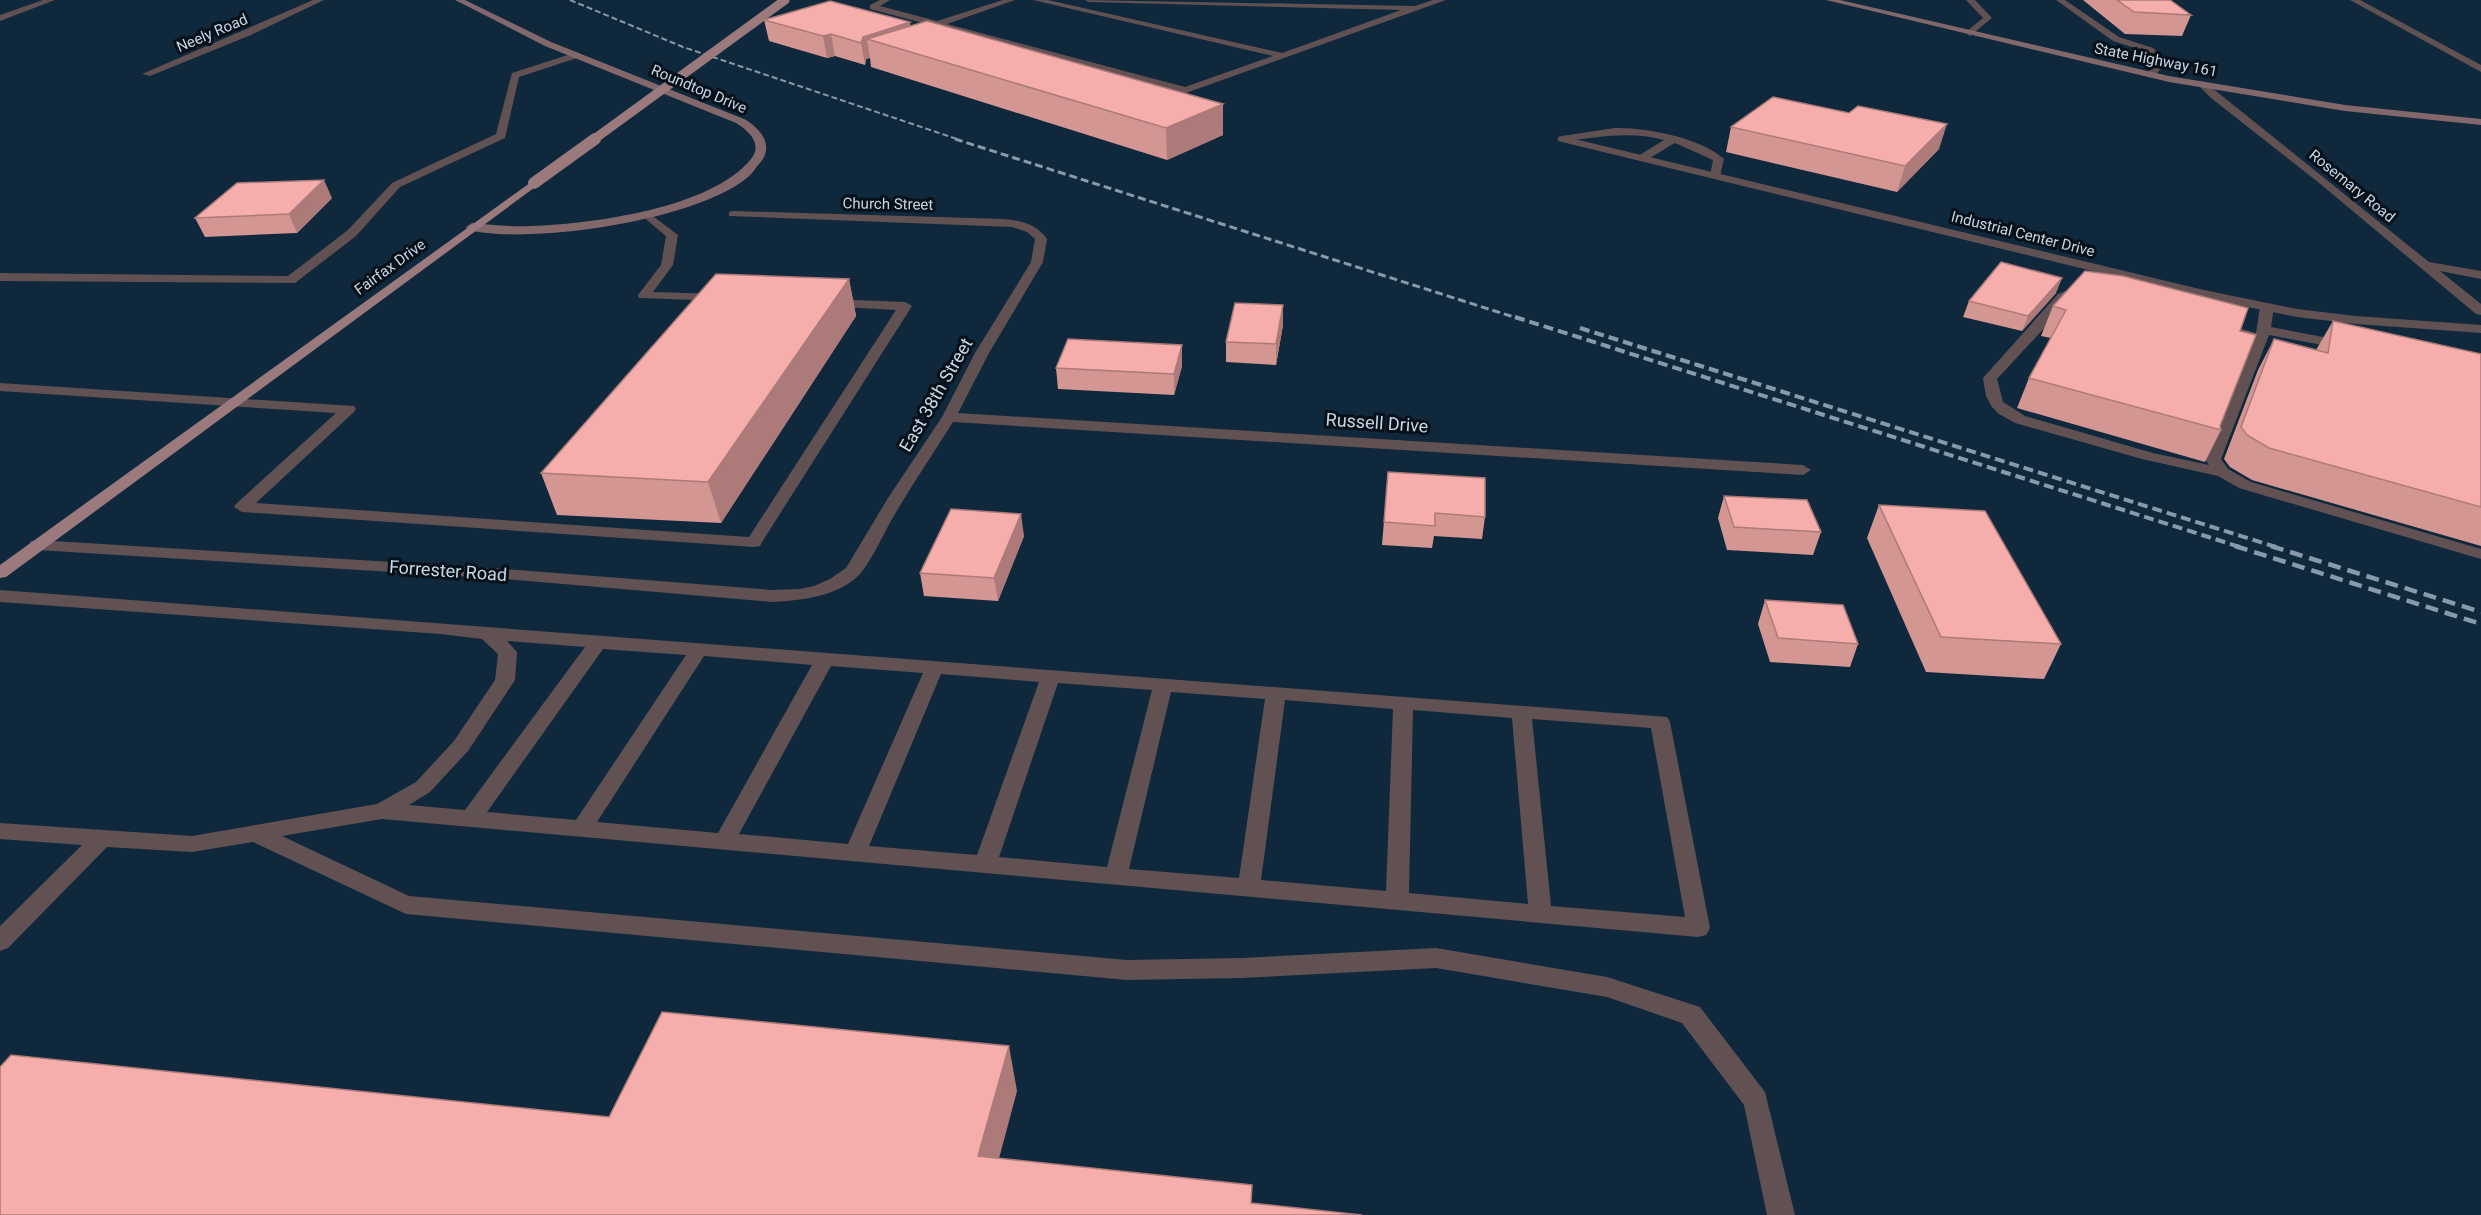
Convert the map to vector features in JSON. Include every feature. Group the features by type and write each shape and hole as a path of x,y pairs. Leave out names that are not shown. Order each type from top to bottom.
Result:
{"main road":[{"name":"Fairfax Drive","path":"5,565 38,545 785,0"}],"street":[{"path":"0,18 51,0"},
{"name":"Neely Road","path":"147,75 320,0"},
{"name":"Roundtop Drive","path":"459,0 525,34 740,121 751,127 760,139 762,148 756,161 731,183 694,200 646,214 533,230 472,227"},
{"path":"886,0 873,7 1186,90 1442,0"},
{"path":"938,24 1011,0"},
{"path":"1037,0 1285,56"},
{"path":"1089,0 1415,8"},
{"name":"State Highway 161","path":"1830,0 2151,75 2204,85 2345,108 2481,122"},
{"path":"1970,33 1988,18 1971,0"},
{"path":"2060,0 2116,39 2150,50 2162,61 2151,75"},
{"path":"2354,0 2481,69"},
{"path":"946,39 968,32"},
{"path":"0,277 291,280 352,233 396,185 501,136 515,75 577,55"},
{"name":"Rosemary Road","path":"2204,85 2214,96 2322,180 2481,311"},
{"name":"Industrial Center Drive","path":"1673,140 1630,131 1562,139 2204,294 2267,307 2356,320 2481,329"},
{"path":"1642,158 1657,147 1673,140 1698,147 1719,159 1714,176"},
{"path":"646,214 672,235 667,265 644,295 739,299"},
{"name":"Church Street","path":"733,214 991,222 1025,226 1039,235"},
{"name":"East 38th Street","path":"853,571 896,498 949,417 982,353 1037,262 1041,239 1039,235"},
{"path":"2423,264 2481,275"},
{"path":"2079,293 2063,297 2026,341 1990,378 1991,395 2003,411 2032,423 2194,468 2222,472 2245,485 2481,554"},
{"path":"0,387 349,409 242,507 754,542 905,306 810,302"},
{"path":"2222,472 2213,459 2262,334 2267,307"},
{"path":"2215,326 2355,348"},
{"name":"Russell Drive","path":"949,417 1803,470"},
{"name":"Forrester Road","path":"38,545 506,574 773,596 800,595 820,590 836,583 853,571"},
{"path":"0,596 1660,722 1698,928 382,811 192,844 0,831"},
{"path":"382,811 423,787 461,746 506,680 508,652 487,634"},
{"path":"470,819 598,643"},
{"path":"582,828 699,649"},
{"path":"724,841 825,659"},
{"path":"855,853 936,667"},
{"path":"986,865 1051,676"},
{"path":"1116,876 1163,684"},
{"path":"1249,888 1276,693"},
{"path":"1397,901 1403,702"},
{"path":"1521,711 1539,914"},
{"path":"255,833 406,905 1127,970 1241,968 1436,958 1606,987 1691,1015 1756,1100 1780,1215"},
{"path":"0,941 102,838"}],"building":[{"path":"2117,0 2170,0 2191,15 2134,12"},
{"path":"830,1 910,22 863,37 861,43 831,34 823,36 764,20"},
{"path":"927,21 1223,104 1166,128 867,39"},
{"path":"1773,97 1849,113 1858,106 1947,124 1905,166 1731,127"},
{"path":"324,180 289,214 195,218 237,183"},
{"path":"2001,262 2062,278 2028,316 1969,301"},
{"path":"2085,271 2123,276 2248,308 2240,331 2256,335 2220,426 2221,430 2029,378 2066,310 2053,306"},
{"path":"716,274 849,279 708,482 541,473"},
{"path":"1235,303 1283,305 1276,344 1226,342"},
{"path":"2333,321 2481,354 2481,507 2269,448 2247,435 2241,427 2274,339 2328,353"},
{"path":"1068,339 1182,345 1174,374 1056,368"},
{"path":"1388,472 1485,478 1485,517 1435,513 1435,526 1384,522"},
{"path":"1724,496 1807,500 1821,532 1734,527"},
{"path":"1879,505 1985,511 2061,644 1941,637"},
{"path":"951,509 1021,514 994,578 920,573"},
{"path":"1765,600 1843,605 1858,644 1778,638"},
{"path":"662,1012 1009,1046 978,1156 1252,1185 1251,1203 1362,1215 0,1215 0,1067 11,1055 609,1117"}],"railway":[{"path":"570,0 683,47 960,140"},
{"path":"955,139 1520,319"},
{"path":"1515,317 2240,547"},
{"path":"1580,328 2276,547"},
{"path":"2235,546 2481,624"},
{"path":"2271,546 2481,612"}]}
